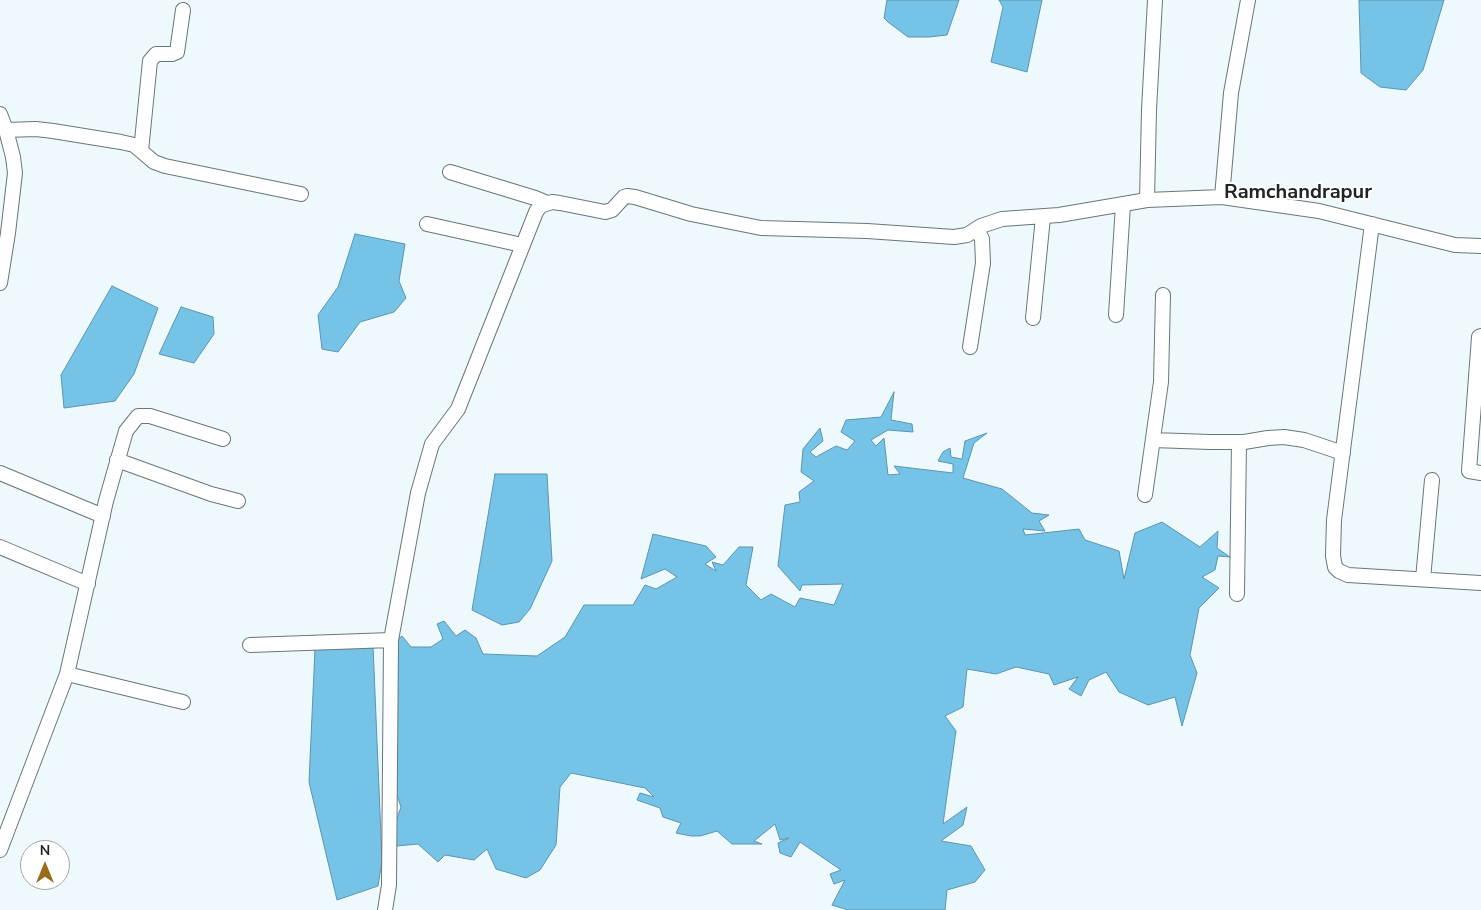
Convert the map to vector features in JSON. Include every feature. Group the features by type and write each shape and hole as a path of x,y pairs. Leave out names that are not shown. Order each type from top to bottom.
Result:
{"street":[{"path":"1147,200 1149,102 1155,0"},
{"path":"1222,197 1231,93 1248,0"},
{"path":"141,151 150,61 154,55 177,52 182,10"},
{"path":"0,114 13,157 15,173 0,283"},
{"path":"6,130 36,129 128,143 154,162 165,166 301,194"},
{"path":"450,172 547,203"},
{"path":"384,910 388,885 391,640 418,493 432,444 458,409 522,245 540,206 547,203 560,202 605,212 612,210 627,196 690,214 761,228 867,231 954,237 967,234 1002,219 1043,217 1147,200 1222,197 1319,211 1455,245 1481,246"},
{"path":"1116,314 1123,205"},
{"path":"1033,318 1043,217"},
{"path":"427,224 522,245"},
{"path":"1372,224 1334,520 1333,556 1335,567 1339,571 1348,574 1481,583"},
{"path":"970,347 983,263 982,239 977,229"},
{"path":"1145,495 1161,382 1163,295"},
{"path":"1481,336 1469,471 1481,473"},
{"path":"0,850 67,674 117,460 126,431 138,416 150,416 223,440"},
{"path":"1153,440 1239,442 1284,436 1304,440 1343,454"},
{"path":"1237,594 1239,442"},
{"path":"117,460 211,494 238,501"},
{"path":"0,473 104,516"},
{"path":"1423,579 1432,480"},
{"path":"0,548 88,584"},
{"path":"250,645 391,640"},
{"path":"67,674 183,702"}],"water":[{"path":"887,0 959,0 947,35 908,37 884,18"},
{"path":"999,0 1042,0 1027,72 991,62 1003,7"},
{"path":"1359,0 1444,0 1423,70 1406,90 1380,87 1361,73"},
{"path":"355,234 405,244 399,281 406,298 394,312 360,322 338,352 322,349 318,315 338,287"},
{"path":"112,286 158,308 134,374 115,401 64,408 61,375"},
{"path":"181,307 213,317 214,334 194,363 159,354"},
{"path":"894,392 891,420 912,424 913,432 888,430 871,440 876,446 884,438 888,475 900,474 894,466 953,473 953,464 938,461 943,452 950,448 951,457 962,459 965,441 987,433 974,443 963,478 1002,489 1032,513 1049,515 1039,521 1045,531 1023,529 1025,535 1079,529 1085,540 1119,551 1124,579 1135,533 1162,522 1200,547 1218,531 1217,548 1230,557 1218,556 1215,570 1202,577 1219,588 1199,608 1190,655 1197,673 1182,726 1175,697 1148,705 1119,692 1106,672 1089,680 1081,696 1069,689 1078,677 1054,685 1049,674 1016,667 996,674 967,669 963,707 945,716 956,731 943,824 967,807 963,825 941,841 971,846 985,870 975,882 947,890 945,910 848,910 832,905 845,880 834,884 830,874 841,870 800,842 791,857 780,853 778,843 789,838 780,840 775,824 754,841 762,844 732,844 717,831 700,836 676,833 681,823 663,817 660,808 637,800 640,793 654,797 645,788 571,773 560,787 556,845 540,870 526,878 496,869 487,849 474,860 445,855 438,862 418,844 397,846 392,832 401,807 389,771 394,642 402,636 411,647 431,647 443,639 437,624 444,621 456,636 465,630 476,638 483,654 537,656 565,637 584,605 633,605 645,585 656,589 677,577 665,569 641,579 653,534 706,546 716,557 705,564 716,571 712,562 723,565 739,547 753,547 746,585 761,600 771,594 795,607 800,598 834,605 843,584 802,585 800,591 778,566 785,505 800,502 799,492 814,481 801,472 803,449 820,428 823,441 810,452 816,457 836,446 847,450 855,441 841,432 846,420 881,417"},
{"path":"495,474 547,474 552,561 530,609 519,622 502,625 472,610"},
{"path":"373,645 382,861 378,886 337,900 309,782 315,649"}],"district":[{"name":"Ramchandrapur","path":"1298,193"}]}
